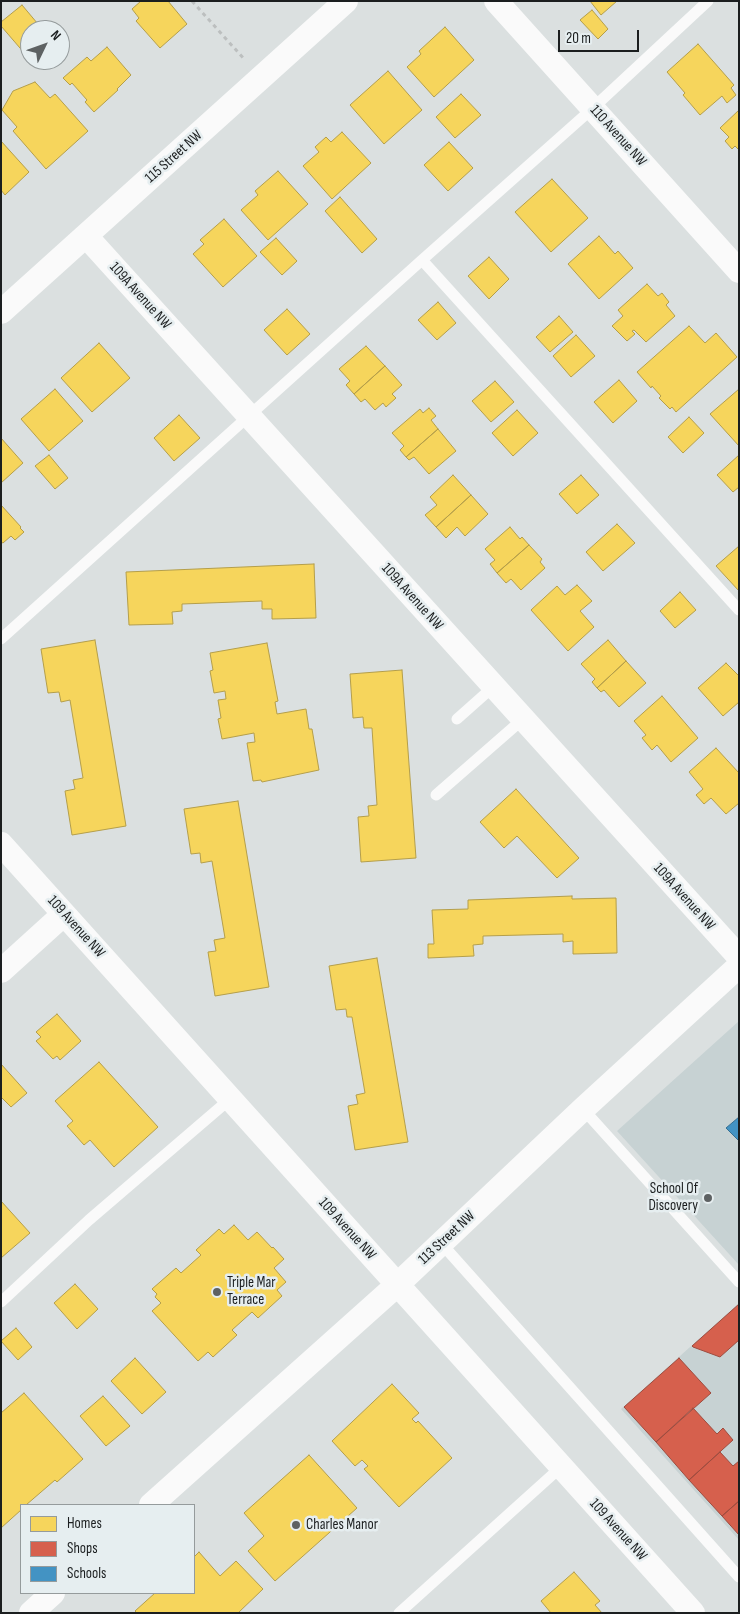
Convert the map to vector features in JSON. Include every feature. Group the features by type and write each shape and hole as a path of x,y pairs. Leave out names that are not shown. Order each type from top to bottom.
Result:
{"street":[{"name":"115 Street NW","path":"1,312 346,1"},
{"name":"110 Avenue NW","path":"496,1 739,270"},
{"name":"109A Avenue NW","path":"86,236 739,957"},
{"name":"109 Avenue NW","path":"1,844 693,1613"},
{"path":"1,971 64,914"},
{"name":"113 Street NW","path":"152,1504 397,1285 583,1109 739,966"},
{"path":"31,1613 52,1594"}],"lane":[{"path":"1,639 592,108 708,1"},
{"path":"422,260 739,610"},
{"path":"458,719 493,687"},
{"path":"436,795 523,719"},
{"path":"1,1302 90,1220 230,1099"},
{"path":"583,1109 739,1282"},
{"path":"441,1244 739,1577"},
{"path":"399,1613 561,1467"}],"path":[{"path":"192,1 246,61"}],"shaded area":[{"name":"School Of Discovery","path":"739,1021 739,1265 617,1131"},
{"path":"739,1303 739,1540 621,1409"}],"building: Homes":[{"path":"141,1 168,1 187,24 160,48 136,21 139,18 132,9"},
{"path":"590,1 617,1 601,15"},
{"path":"22,5 35,20 20,20 20,48 1,26 1,22"},
{"path":"592,10 608,29 598,39 580,20"},
{"path":"445,27 474,60 434,97 407,67 421,54 419,51"},
{"path":"698,44 734,85 731,88 736,95 727,103 722,96 700,115 667,72"},
{"path":"107,47 131,75 94,112 85,102 87,100 72,83 70,85 63,78 87,57 91,61"},
{"path":"388,71 422,110 384,144 350,105"},
{"path":"35,82 50,98 55,94 88,131 46,169 13,131 17,127 2,110 13,91"},
{"path":"461,94 481,115 455,138 436,117"},
{"path":"739,110 739,150 735,146 732,149 725,141 729,137 720,128"},
{"path":"342,132 371,163 332,199 303,166 319,152 315,147 326,137 331,142"},
{"path":"1,141 29,172 5,195 1,190"},
{"path":"449,142 473,168 448,191 424,165"},
{"path":"278,171 308,204 268,240 241,210 258,195 255,191"},
{"path":"552,179 588,218 551,252 515,212"},
{"path":"340,197 377,239 362,253 325,211"},
{"path":"224,219 257,256 223,287 193,254 204,244 200,240"},
{"path":"599,236 615,254 618,251 633,268 599,299 568,264"},
{"path":"276,238 297,261 282,275 260,252"},
{"path":"489,257 509,279 489,299 468,276"},
{"path":"647,284 658,296 662,293 669,302 666,305 675,316 646,342 634,330 632,331 635,334 627,341 612,326 623,316 618,310"},
{"path":"438,302 456,323 437,340 418,320"},
{"path":"287,309 310,334 287,355 264,330"},
{"path":"559,316 573,332 550,352 536,337"},
{"path":"689,326 705,343 716,333 737,357 676,412 659,398 661,396 637,372"},
{"path":"576,335 595,356 571,377 553,356"},
{"path":"99,343 130,378 92,412 61,378"},
{"path":"366,346 385,366 354,394 346,385 350,381 339,369"},
{"path":"385,366 402,385 392,394 396,398 386,407 383,403 375,410 365,399 361,402 354,394"},
{"path":"619,380 637,401 613,423 594,402"},
{"path":"495,381 514,402 491,422 472,401"},
{"path":"55,389 83,421 49,451 21,419"},
{"path":"739,389 739,446 710,414"},
{"path":"429,408 436,416 431,420 438,429 406,457 400,450 404,446 392,433 420,409 423,413"},
{"path":"517,410 538,433 513,456 492,433"},
{"path":"179,415 200,438 174,461 154,438"},
{"path":"689,417 704,433 683,453 668,437"},
{"path":"438,429 456,451 429,474 414,457 409,460 406,457"},
{"path":"1,438 23,463 1,483"},
{"path":"49,455 68,478 55,489 35,466"},
{"path":"739,455 739,487 733,492 717,475"},
{"path":"453,475 471,495 436,527 425,515 437,505 430,497"},
{"path":"581,475 599,495 577,514 559,494"},
{"path":"471,495 488,514 465,536 457,527 446,538 436,527"},
{"path":"1,505 24,532 15,540 11,536 3,543 1,542"},
{"path":"617,524 635,543 603,571 586,552"},
{"path":"510,527 520,539 522,537 529,545 497,573 490,564 495,560 485,549"},
{"path":"529,545 542,559 540,562 545,568 521,590 511,579 506,583 497,573"},
{"path":"739,546 739,591 716,566"},
{"path":"314,564 316,618 272,619 272,609 262,609 262,601 182,604 182,611 172,612 173,624 129,625 126,572"},
{"path":"577,585 592,601 580,611 594,627 568,651 531,610 557,586 565,595"},
{"path":"680,592 696,610 675,628 660,611"},
{"path":"95,640 126,826 72,835 65,791 75,789 73,780 83,778 70,700 61,702 59,692 48,693 41,649"},
{"path":"608,640 626,661 597,688 592,682 595,679 581,664"},
{"path":"267,643 278,701 275,702 277,714 306,709 309,729 312,729 319,770 262,782 261,780 253,781 247,743 255,742 254,733 222,739 218,719 221,718 218,700 226,699 225,691 214,693 210,671 213,670 210,653"},
{"path":"626,661 646,683 619,707 604,690 601,692 597,688"},
{"path":"726,663 739,676 739,702 723,716 698,688"},
{"path":"402,670 416,858 361,862 358,817 369,816 368,806 377,805 372,728 364,728 363,717 353,718 350,674"},
{"path":"662,696 698,738 671,762 657,745 652,750 642,738 646,735 634,721"},
{"path":"716,748 739,773 739,803 726,814 711,798 704,804 696,795 703,789 689,772"},
{"path":"516,789 579,858 557,878 517,836 504,848 480,822"},
{"path":"238,801 269,987 215,996 208,952 216,951 214,940 225,938 212,861 201,863 200,853 191,854 184,809"},
{"path":"572,896 572,899 616,898 617,953 573,954 573,941 563,942 563,934 483,936 483,944 473,945 474,956 428,958 428,944 434,944 432,910 468,909 468,900"},
{"path":"377,958 408,1142 355,1150 348,1106 358,1104 356,1095 365,1093 352,1017 347,1017 346,1009 336,1010 329,966"},
{"path":"57,1014 81,1041 60,1060 57,1056 53,1059 36,1041 41,1037 36,1032"},
{"path":"99,1062 158,1127 114,1167 90,1140 84,1145 67,1126 73,1121 55,1101"},
{"path":"1,1064 27,1093 11,1107 1,1097"},
{"path":"1,1201 30,1233 1,1258"},
{"name":"Triple Mar Terrace","path":"234,1225 248,1240 257,1232 284,1259 274,1268 286,1282 277,1290 282,1296 258,1318 252,1312 232,1330 237,1335 213,1357 208,1352 198,1361 152,1311 161,1303 155,1297 157,1294 152,1289 176,1268 181,1273 201,1255 196,1250 219,1229 224,1234"},
{"path":"75,1284 98,1309 77,1329 54,1303"},
{"path":"16,1328 32,1347 18,1360 1,1341"},
{"path":"135,1358 166,1392 142,1414 111,1381"},
{"path":"392,1384 419,1413 412,1419 416,1423 418,1421 452,1458 399,1507 364,1469 368,1466 362,1460 355,1466 332,1441"},
{"path":"24,1393 83,1459 57,1482 55,1480 27,1504 20,1504 20,1511 1,1528 1,1413"},
{"path":"103,1396 130,1426 106,1446 80,1416"},
{"name":"Charles Manor","path":"309,1455 357,1508 275,1581 248,1551 264,1536 244,1513"},
{"path":"199,1552 220,1576 236,1561 263,1589 238,1613 137,1613 135,1611 154,1594 195,1594 195,1556"},
{"path":"574,1572 600,1601 595,1605 602,1613 551,1613 541,1601"}],"building: Shops":[{"path":"739,1304 739,1340 720,1357 692,1346"},
{"path":"679,1358 711,1393 656,1442 624,1407"},
{"path":"693,1408 717,1434 723,1428 733,1440 689,1480 656,1442"},
{"path":"720,1452 733,1466 739,1461 739,1501 722,1516 689,1480"},
{"path":"739,1501 739,1535 722,1516"}],"building: Schools":[{"path":"739,1117 739,1141 726,1128"}],"place":[{"name":"School Of Discovery","path":"708,1198"},
{"name":"Triple Mar Terrace","path":"217,1292"},
{"name":"Charles Manor","path":"296,1525"}]}
